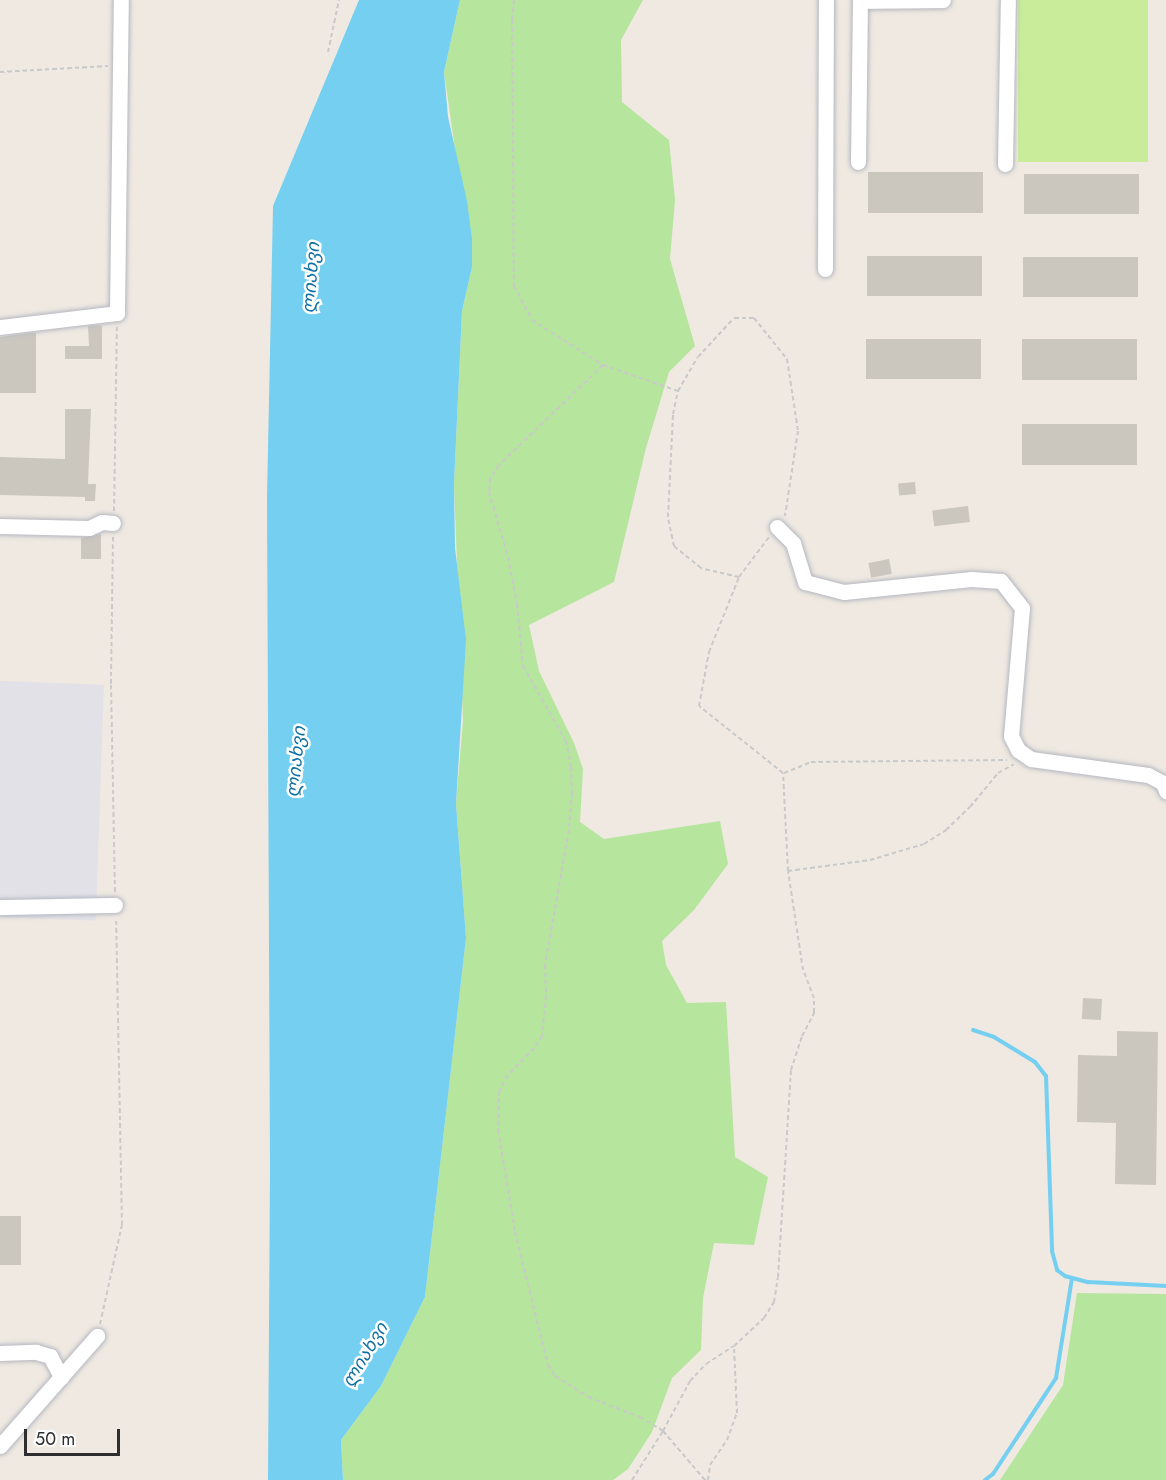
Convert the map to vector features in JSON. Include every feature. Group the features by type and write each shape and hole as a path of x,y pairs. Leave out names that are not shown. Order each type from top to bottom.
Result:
{"street":[{"path":"0,327 117,313 121,0"},
{"path":"825,269 826,0"},
{"path":"858,162 860,0 943,0"},
{"path":"1005,165 1008,0"},
{"path":"0,526 88,528 102,522 113,523"},
{"path":"777,527 793,543 805,582 844,592 971,579 1001,581 1022,608 1011,736 1018,750 1031,759 1148,775 1163,783 1166,791"},
{"path":"0,907 115,905"},
{"path":"0,1446 97,1336"},
{"path":"0,1353 36,1352 50,1356 61,1377"}],"path":[{"path":"328,52 339,0"},
{"path":"514,0 512,20 514,286 532,320 603,365 678,391"},
{"path":"0,72 121,65"},
{"path":"97,1336 122,1225 111,685 117,313"},
{"path":"632,1480 663,1431 690,1381 718,1354 734,1346 764,1318 774,1302 778,1277 791,1070 802,1036 814,1013 814,998 802,970 795,902 788,871 783,773 699,706 709,652 739,577 787,514 798,431 787,359 765,329 753,318 734,318 698,357 678,391 673,414 668,517 674,546 701,568 739,577"},
{"path":"603,365 499,465 490,479 489,492 508,557 517,604 523,666 566,741 571,767 572,793 569,830 544,965 546,996 542,1036 534,1048 508,1075 499,1090 498,1130 515,1232 548,1365 555,1376 588,1397 640,1417 663,1431 706,1480"},
{"path":"783,773 810,762 1031,759"},
{"path":"788,871 870,860 924,844 946,830 998,773 1012,764 1031,759"},
{"path":"706,1480 710,1465 727,1440 737,1413 734,1346"}],"shaded area":[{"path":"0,681 104,685 96,920 0,917"}],"green space":[{"path":"460,0 643,0 621,40 622,102 669,140 675,200 670,259 695,346 669,372 646,448 614,582 529,625 539,671 574,743 583,769 580,822 604,839 720,821 728,864 694,910 662,941 666,965 687,1003 726,1002 735,1157 768,1177 754,1245 714,1243 703,1298 701,1350 672,1378 652,1432 628,1469 613,1480 343,1480 341,1440 381,1386 425,1297 466,938 456,804 463,721 454,484 462,311 472,267 444,72"},
{"path":"1018,0 1148,0 1148,162 1018,162"},
{"path":"1077,1293 1166,1294 1166,1480 1000,1480 1063,1385"}],"water":[{"name":"ლიახვი","path":"359,0 460,0 444,72 448,117 467,201 472,239 472,267 462,311 454,484 455,548 466,640 456,804 466,938 425,1297 381,1386 341,1440 343,1480 268,1480 270,1170 267,498 273,206"}],"building":[{"path":"868,172 983,172 983,213 868,213"},
{"path":"1024,174 1139,174 1139,214 1024,214"},
{"path":"867,256 982,256 982,296 867,296"},
{"path":"1023,257 1138,257 1138,297 1023,297"},
{"path":"88,326 102,326 102,359 65,359 65,346 89,346"},
{"path":"36,333 36,393 0,393 0,337"},
{"path":"866,339 981,339 981,379 866,379"},
{"path":"1022,339 1137,339 1137,380 1022,380"},
{"path":"65,409 91,409 88,484 96,484 95,501 85,501 85,497 0,495 0,457 65,459"},
{"path":"1022,424 1137,424 1137,465 1022,465"},
{"path":"915,482 916,494 899,495 898,483"},
{"path":"968,506 970,522 934,526 932,510"},
{"path":"101,534 101,559 81,559 81,538"},
{"path":"889,559 892,574 871,578 868,563"},
{"path":"1083,998 1102,999 1101,1020 1082,1019"},
{"path":"1117,1031 1158,1032 1156,1185 1115,1184 1116,1123 1077,1122 1078,1055 1117,1056"},
{"path":"0,1216 21,1216 21,1265 0,1265"}],"waterway":[{"path":"973,1030 994,1037 1035,1062 1046,1076 1052,1251 1057,1270 1065,1276 1088,1282 1166,1286"},
{"path":"985,1480 993,1474 1056,1378 1072,1278"}]}
